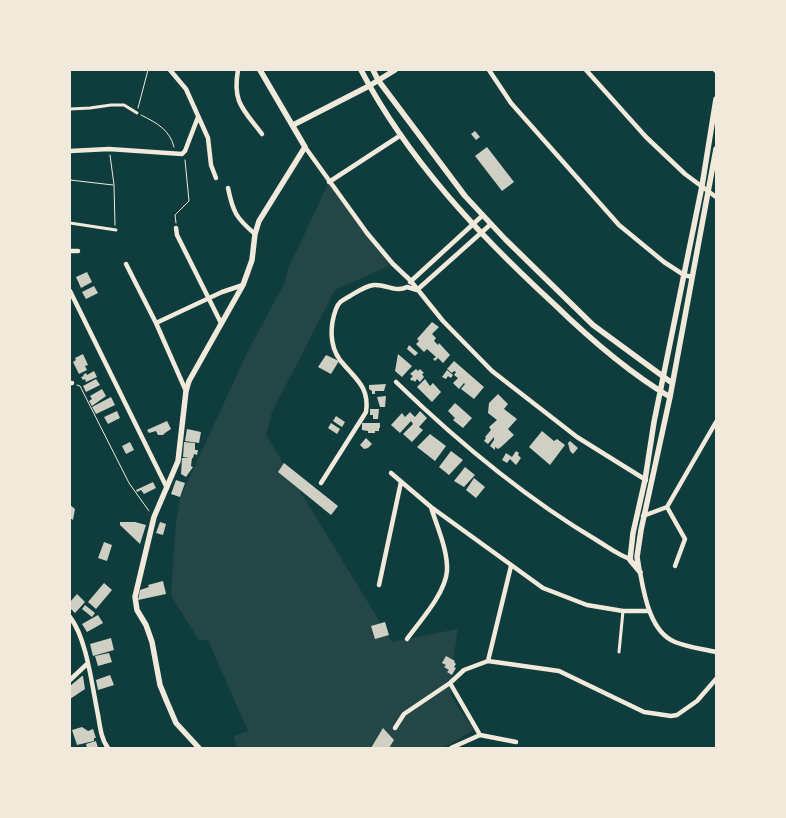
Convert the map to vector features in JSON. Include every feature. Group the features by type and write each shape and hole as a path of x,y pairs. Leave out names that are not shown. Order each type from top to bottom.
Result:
{"street":[{"path":"170,70 186,89 208,138 210,165 216,178"},
{"path":"238,70 236,93 238,103 262,134"},
{"path":"260,70 305,147 329,182 367,233 393,264 410,280 443,321 492,371 577,437 645,480 653,481"},
{"path":"361,70 369,86 401,135 440,187 474,224 524,276 586,334 670,397"},
{"path":"373,70 378,80 464,196 593,326 672,383"},
{"path":"293,125 369,86 395,70"},
{"path":"489,70 511,103 618,225 664,262 684,275 692,277"},
{"path":"586,70 646,137 685,174 716,197"},
{"path":"630,560 654,422 702,186 716,99"},
{"path":"70,109 124,105 137,112"},
{"path":"70,151 109,149 183,152 198,117"},
{"path":"329,182 401,135"},
{"path":"199,748 176,723 167,702 160,685 152,642 146,625 137,610 135,597 154,517 178,461 189,380 243,285 252,260 255,234 259,221 305,147"},
{"path":"716,149 670,397 644,516 638,557 648,611 665,636 674,642 716,652"},
{"path":"228,188 232,206 240,220 255,234"},
{"path":"321,483 366,412 367,404 366,396 359,380 339,358 334,345 331,321 338,304 362,289 373,285 402,290 407,287 410,280 483,215"},
{"path":"70,223 116,230"},
{"path":"417,290 491,224"},
{"path":"176,228 177,235 221,324"},
{"path":"70,251 78,251"},
{"path":"688,255 696,256"},
{"path":"126,264 156,324 186,392"},
{"path":"156,324 222,292 243,285"},
{"path":"407,287 417,290"},
{"path":"70,291 167,488"},
{"path":"396,382 473,450 525,492 576,528 630,560 640,572"},
{"path":"637,516 644,516 667,507 716,422"},
{"path":"391,473 431,507 543,588 587,605 623,611 648,611"},
{"path":"379,585 401,482"},
{"path":"407,639 434,601 447,570 445,554 431,507"},
{"path":"667,507 685,539 675,566"},
{"path":"630,560 638,557"},
{"path":"488,661 511,566"},
{"path":"619,652 623,611"},
{"path":"70,616 77,626 88,664 102,735 108,748"},
{"path":"395,728 404,714 450,683 464,670 488,661 559,671 644,712 671,716 677,715 696,701 716,679"},
{"path":"70,680 88,664"},
{"path":"450,683 480,735"},
{"path":"451,748 480,735 516,742"}],"path":[{"path":"148,70 137,112 154,121 171,136 174,147 183,152 189,201 176,215 176,228"},
{"path":"109,149 114,185 116,230"},
{"path":"70,180 114,185"},
{"path":"71,383 80,386 129,483 154,517"}],"shaded area":[{"path":"329,182 393,264 335,290 272,412 266,435 392,642 458,629 451,691 457,705 474,730 443,748 237,748 234,736 248,731 208,640 199,640 171,596 176,522 180,498 248,351 284,284 288,269"}],"building":[{"path":"475,131 480,137 476,140 471,134"},
{"path":"487,147 514,182 502,191 475,156"},
{"path":"87,272 92,282 81,288 76,277"},
{"path":"94,286 98,293 86,299 82,292"},
{"path":"432,322 439,327 432,334 436,338 434,341 438,345 439,343 450,355 443,363 438,358 435,361 433,359 436,357 427,349 424,352 416,344 419,341 417,339"},
{"path":"409,345 418,353 415,356 407,349"},
{"path":"83,354 88,365 85,366 87,370 79,374 73,362 76,360 75,358"},
{"path":"398,354 412,366 402,377 395,371"},
{"path":"326,355 339,361 331,374 318,367"},
{"path":"454,361 484,387 474,399 461,389 464,383 459,389 453,383 458,378 454,375 456,372 452,373 447,369"},
{"path":"416,369 418,371 420,369 424,373 422,374 424,377 420,382 417,379 415,382 410,379 413,376 410,374"},
{"path":"447,370 453,375 451,378 448,376 446,379 442,377"},
{"path":"94,371 97,377 86,382 81,377 86,373 87,375"},
{"path":"96,379 100,385 86,392 83,386"},
{"path":"425,379 430,386 433,383 441,392 432,402 417,387"},
{"path":"386,384 384,391 375,391 375,394 372,394 372,391 369,389 369,385"},
{"path":"102,389 106,396 92,406 89,401 92,399 90,396"},
{"path":"498,394 508,404 504,409 517,419 508,429 514,435 498,449 495,447 495,450 490,446 494,437 488,444 484,441 491,430 489,427 497,420 488,413 489,403"},
{"path":"386,396 385,407 380,407 377,397"},
{"path":"111,397 115,405 96,414 92,407"},
{"path":"455,403 472,418 463,428 453,420 455,418 448,411"},
{"path":"370,409 379,409 378,419 373,419 373,415 370,415"},
{"path":"117,411 120,418 108,424 104,417"},
{"path":"420,411 427,418 419,427 423,430 412,442 403,434 413,424 411,421 400,433 391,425 402,413 405,417 410,412 415,417"},
{"path":"336,416 345,422 342,427 333,421"},
{"path":"167,421 171,429 163,435 158,435 156,431 149,433 147,430"},
{"path":"331,423 340,429 337,434 328,428"},
{"path":"362,423 380,423 379,431 368,433 368,431 362,430"},
{"path":"187,429 201,432 199,443 185,441"},
{"path":"542,431 554,441 557,439 565,445 550,465 529,447"},
{"path":"430,434 446,446 435,461 417,447"},
{"path":"366,438 372,444 364,449 360,445"},
{"path":"570,441 578,448 573,454 568,443"},
{"path":"130,442 134,450 126,454 122,446"},
{"path":"184,442 195,443 195,450 198,450 197,455 194,454 192,458 191,466 193,467 186,477 181,474 182,458 189,458 183,457"},
{"path":"451,451 463,460 449,475 439,467"},
{"path":"516,451 521,458 516,465 510,459 507,463 502,460 506,453 512,457"},
{"path":"284,463 338,506 331,515 278,472"},
{"path":"465,467 475,475 464,487 454,481"},
{"path":"474,478 485,487 476,498 466,490"},
{"path":"176,480 185,483 180,497 171,494"},
{"path":"153,482 156,488 144,494 141,490 137,492 136,490"},
{"path":"70,505 75,509 73,520 70,518"},
{"path":"120,522 135,522 146,525 140,544 120,525"},
{"path":"160,522 166,524 163,535 156,533"},
{"path":"104,542 112,545 107,561 98,558"},
{"path":"163,581 166,594 138,600 140,590 149,587 148,585"},
{"path":"104,583 112,590 96,609 88,602"},
{"path":"77,594 85,602 75,613 70,608 70,602"},
{"path":"85,605 95,613 92,617 82,609"},
{"path":"98,615 103,623 87,632 82,624"},
{"path":"385,622 389,635 375,639 371,626"},
{"path":"111,638 114,650 93,656 90,644"},
{"path":"109,653 112,662 98,666 95,656"},
{"path":"446,656 455,661 456,664 452,675 447,672 449,670 442,663"},
{"path":"110,675 114,685 98,690 96,680"},
{"path":"82,676 85,689 70,699 70,686"},
{"path":"82,727 88,731 93,729 96,738 94,738 94,741 77,745 72,730"},
{"path":"383,728 394,740 389,748 371,748"},
{"path":"96,741 98,748 87,748 86,744"}]}
